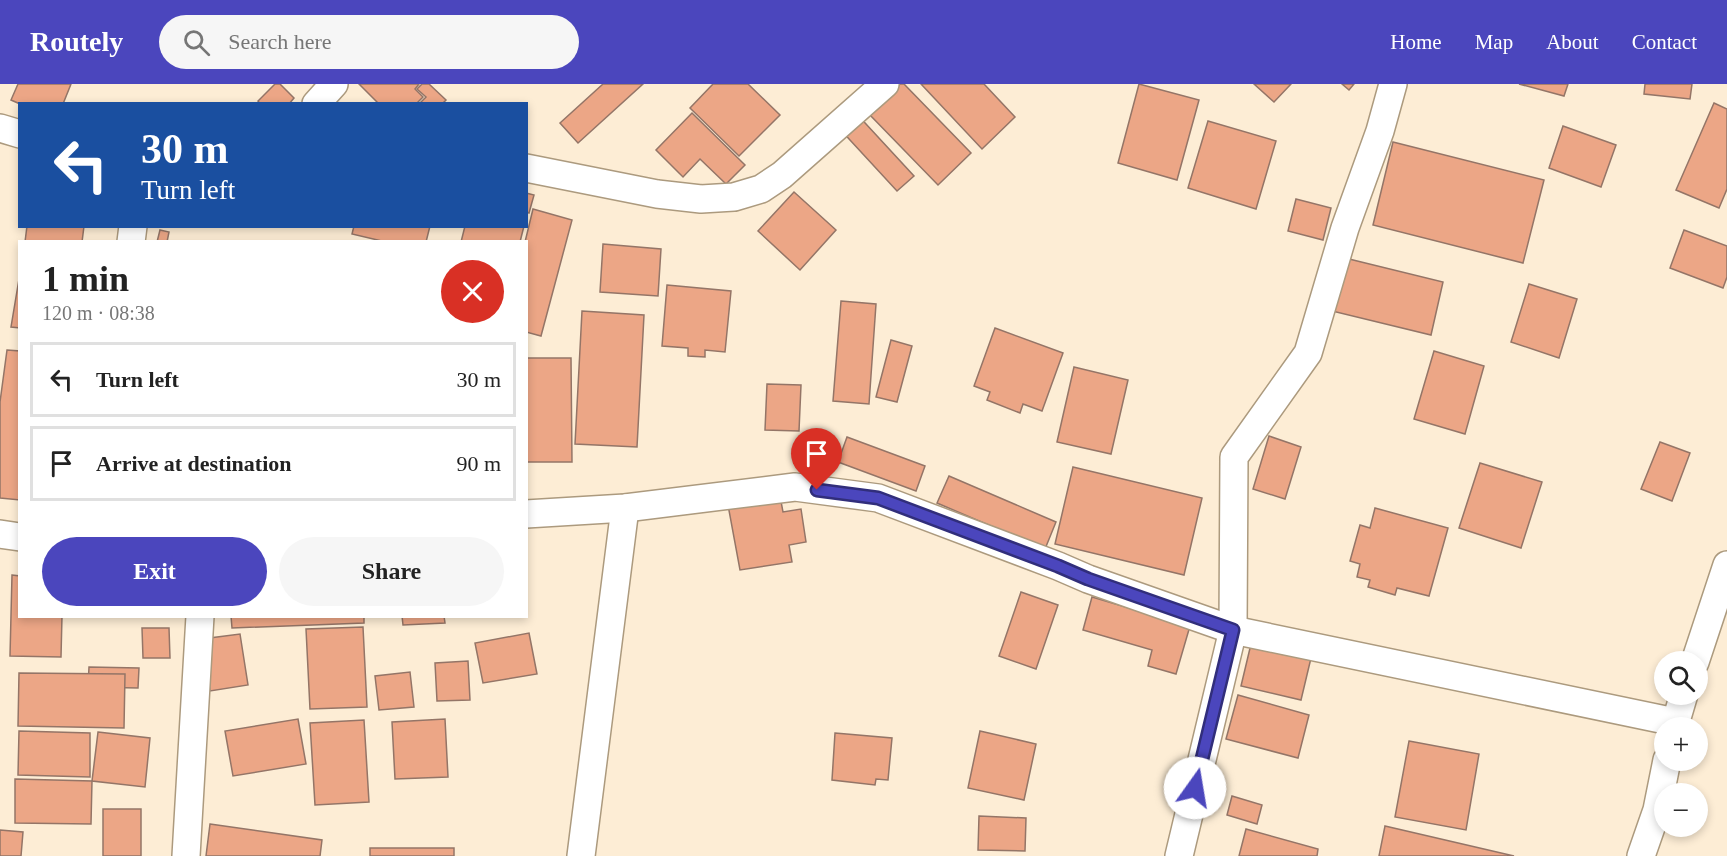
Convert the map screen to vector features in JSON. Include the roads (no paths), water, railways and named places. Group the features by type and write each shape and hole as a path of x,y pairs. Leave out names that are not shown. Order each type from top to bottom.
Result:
{"street":[{"path":"318,102 334,84"},
{"path":"528,168 657,194 701,199 734,197 762,189 782,175 885,84"},
{"path":"1179,856 1233,630 1234,457 1308,353 1345,228 1380,131 1393,84"},
{"path":"0,128 18,133"},
{"path":"528,514 625,507 795,487 878,498 1088,579 1233,630 1654,720"},
{"path":"581,856 625,507"},
{"path":"0,534 18,537"},
{"path":"1699,651 1727,565"},
{"path":"186,856 200,618"},
{"path":"1641,856 1657,810 1665,771"}]}
